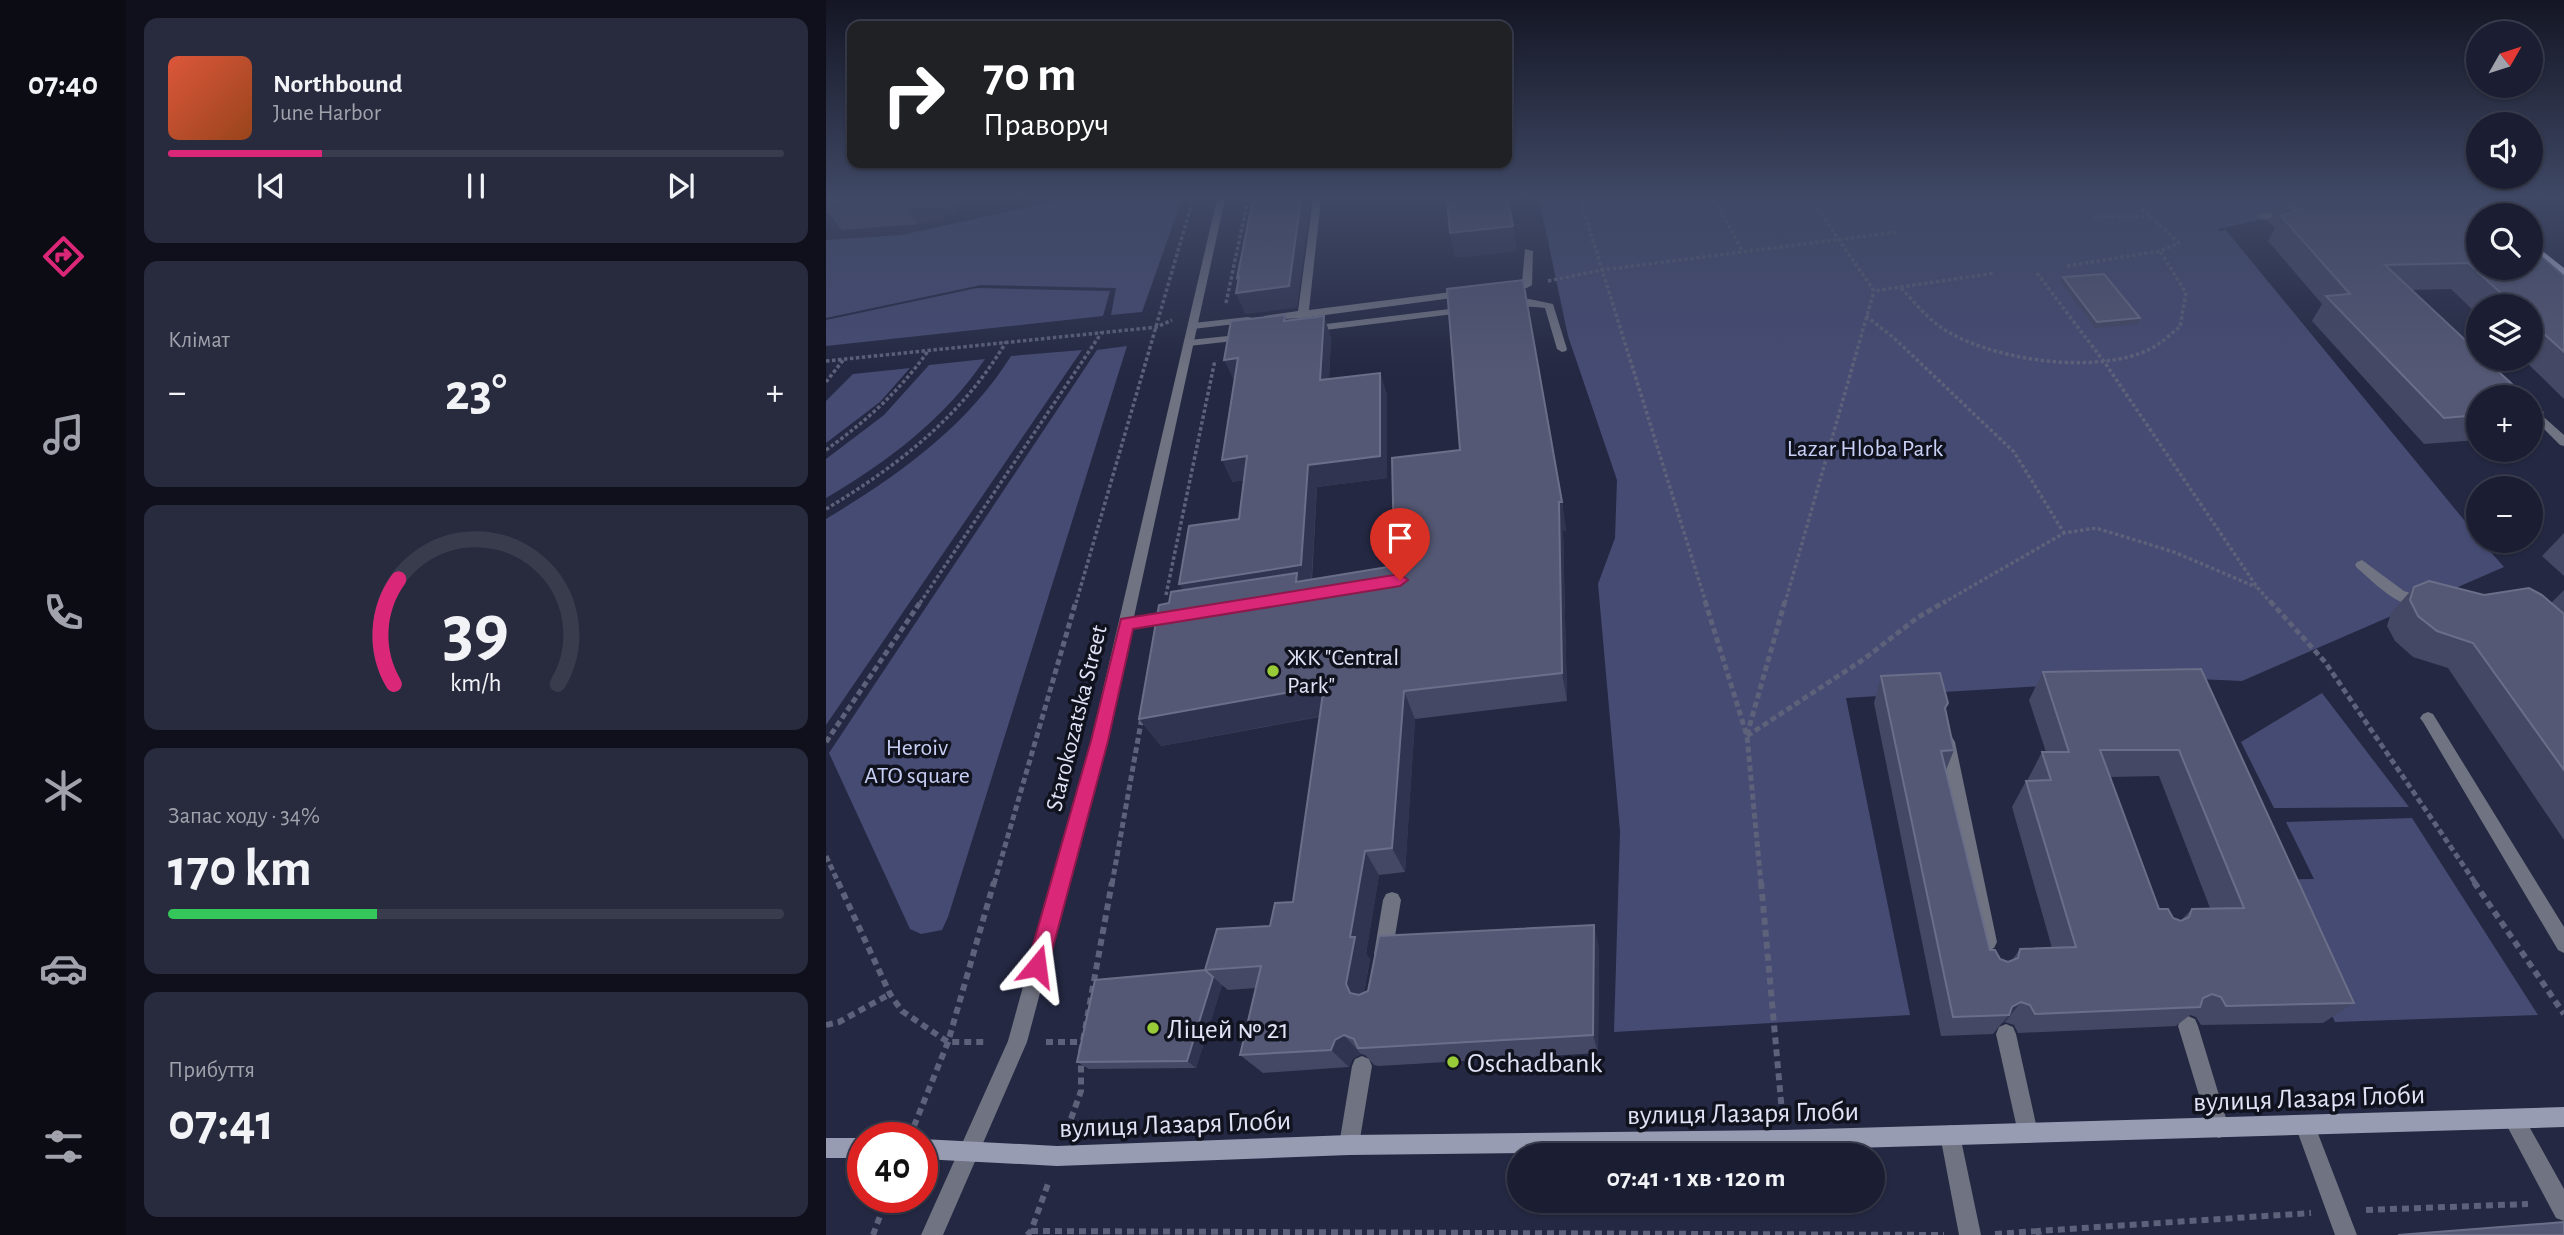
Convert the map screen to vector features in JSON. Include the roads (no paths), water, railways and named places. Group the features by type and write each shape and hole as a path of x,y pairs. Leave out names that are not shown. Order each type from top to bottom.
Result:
{"main road":[{"path":"2544,257 2564,274"},
{"name":"вулиця Лазаря Глоби","path":"938,1150 1057,1156 1349,1145 1784,1140 2564,1117"},
{"path":"826,1148 847,1148"}],"street":[{"name":"Starokozatska Street","path":"932,1235 1017,1042 1100,741 1208,257"},
{"path":"1303,315 1310,257"},
{"path":"1488,290 1527,285 1528,257"},
{"path":"1193,326 1303,315 1475,292"},
{"path":"1501,306 1529,302 1549,306 1562,349"},
{"path":"1296,331 1474,309"},
{"path":"1189,343 1258,335"},
{"path":"2543,421 2564,442"},
{"path":"2362,565 2399,595 2435,605"},
{"path":"1126,624 1188,614"},
{"path":"2428,718 2564,944"},
{"path":"1946,735 1991,958"},
{"path":"1378,977 1392,900"},
{"path":"2188,1026 2219,1128"},
{"path":"2006,1034 2028,1133"},
{"path":"1349,1145 1362,1066"},
{"path":"2514,1119 2562,1206"},
{"path":"2305,1125 2346,1235"},
{"path":"1950,1135 1978,1235"}],"place":[{"name":"ЖК \"Central Park\"","path":"1273,671"},
{"name":"Ліцей № 21","path":"1153,1028"},
{"name":"Oschadbank","path":"1453,1062"}],"park label":[{"name":"Lazar Hloba Park","path":"1865,448"},
{"name":"Heroiv ATO square","path":"917,761"}]}
